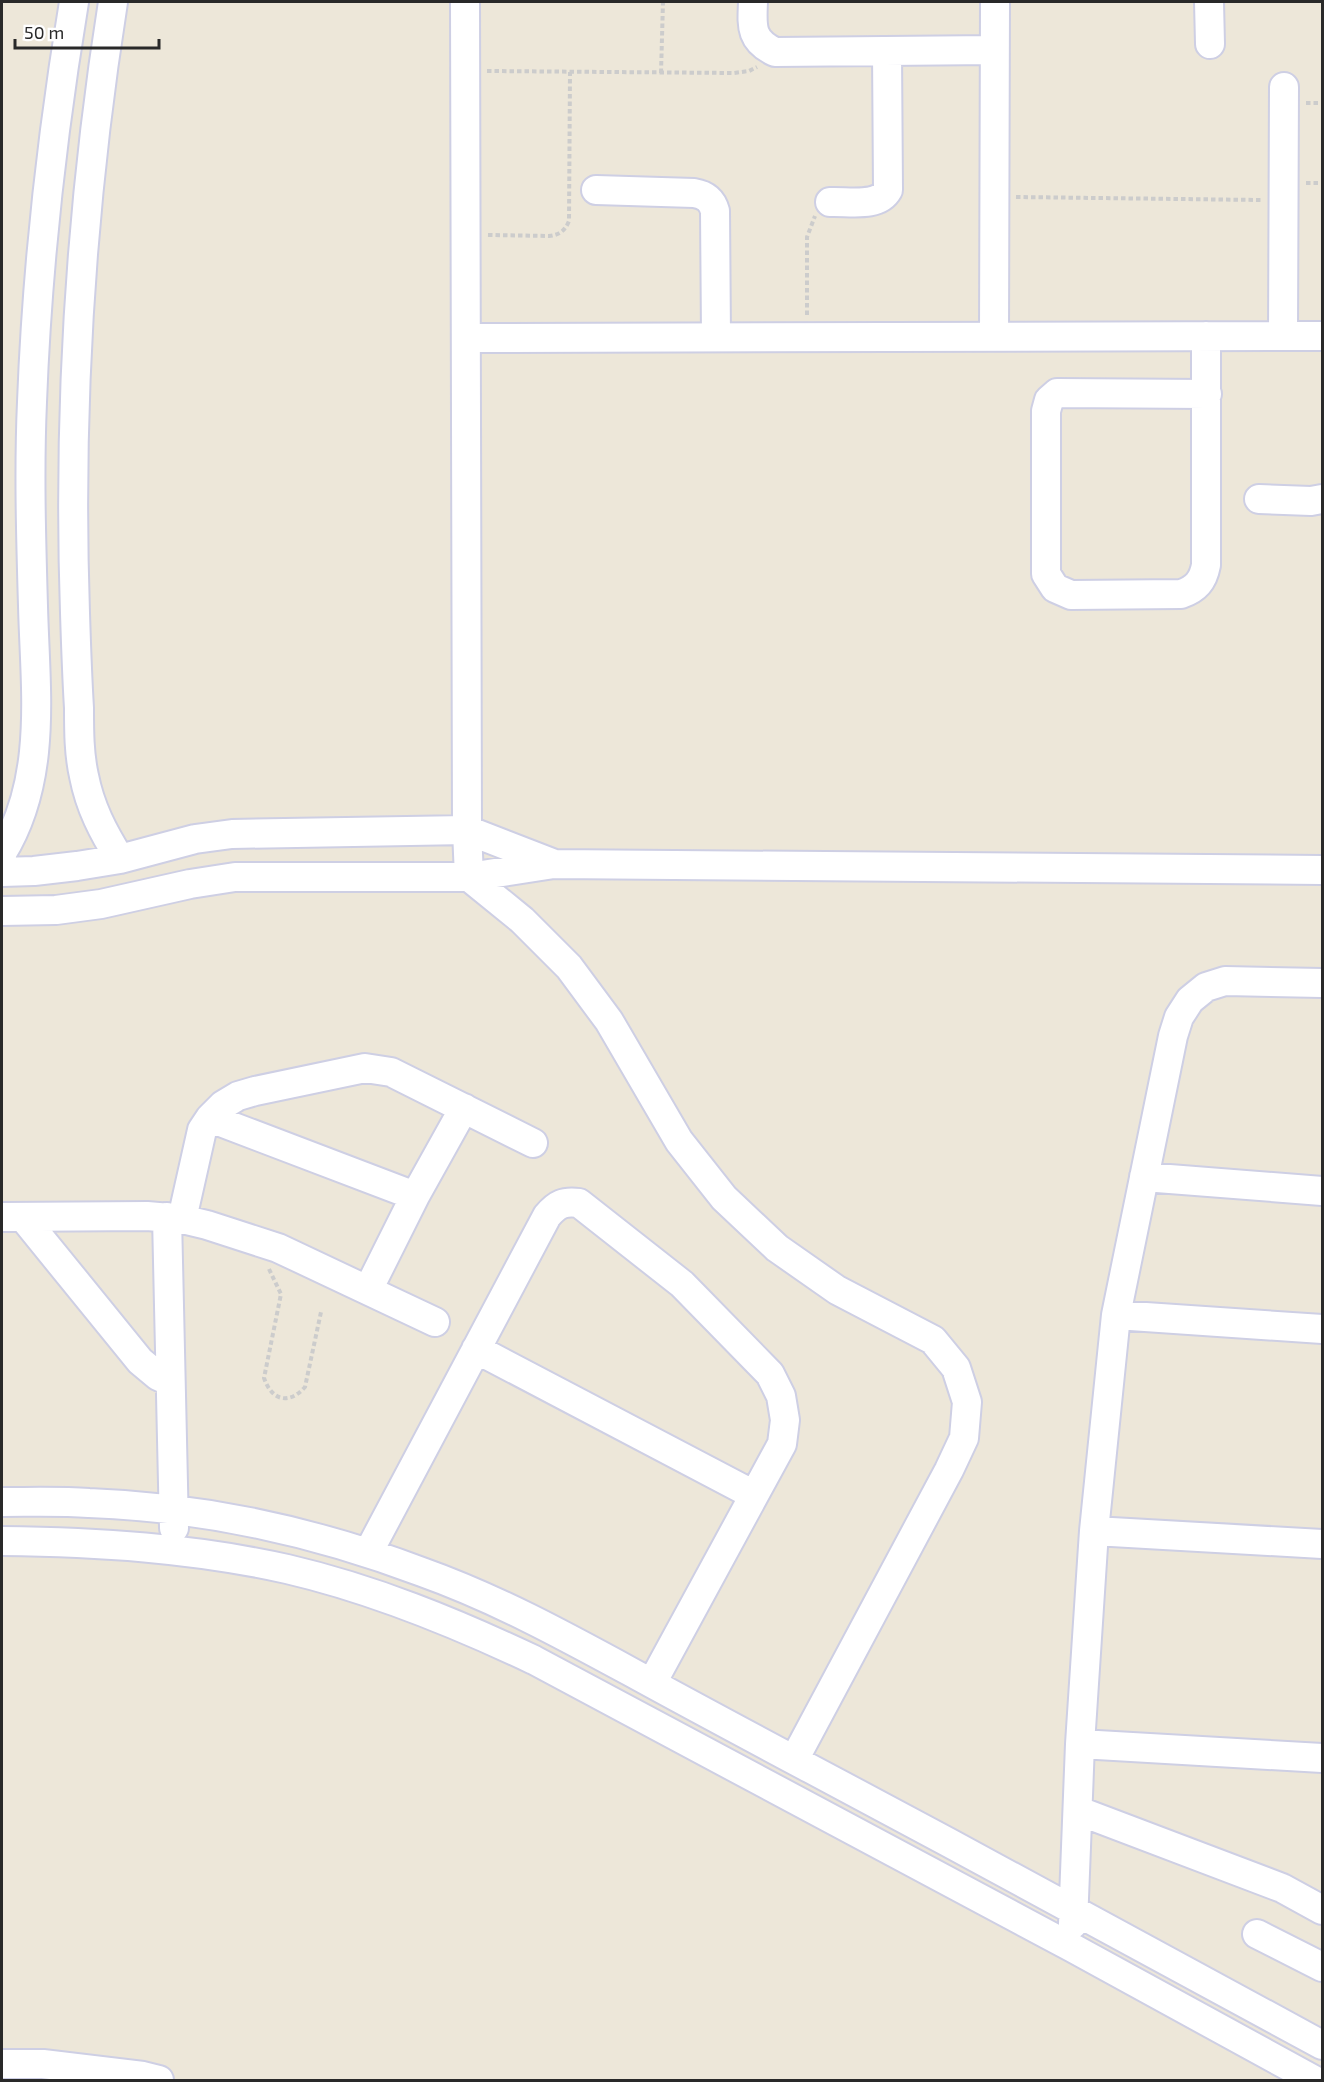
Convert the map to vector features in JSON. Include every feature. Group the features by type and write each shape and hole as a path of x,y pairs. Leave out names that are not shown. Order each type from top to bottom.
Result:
{"street":[{"path":"2,853 22,810 32,777 36,742 32,574 32,403 43,234 63,66 74,2"},
{"path":"113,2 102,71 82,261 74,407 74,572 83,774 91,804 103,833 120,859"},
{"path":"465,2 469,877 522,920 568,967 609,1021 679,1141 724,1198 777,1248 837,1290 933,1340 956,1368 967,1402 964,1438 949,1470 794,1760"},
{"path":"753,2 752,28 764,47 775,52 994,50"},
{"path":"994,337 995,2"},
{"path":"1209,2 1210,44"},
{"path":"830,202 875,201 885,196 888,190 887,52"},
{"path":"63,66 102,71"},
{"path":"1283,336 1284,87"},
{"path":"596,190 694,193 708,198 713,204 715,211 716,337"},
{"path":"1206,336 1208,394 1206,565 1199,584 1181,594 1071,595 1055,588 1046,574 1046,411 1049,400 1057,393 1208,394"},
{"path":"466,338 1323,336"},
{"path":"1259,499 1311,501 1323,499"},
{"path":"2,872 33,871 120,859 195,839 232,834 467,830 554,864"},
{"path":"2,912 56,910 101,904 190,884 235,877 469,877 554,864 1323,870"},
{"path":"1071,1947 1079,1811 1080,1744 1094,1531 1116,1315 1173,1036 1179,1017 1190,1000 1206,987 1225,981 1323,983"},
{"path":"174,1551 169,1381 175,1218 202,1130 210,1118 223,1106 246,1094 365,1068 391,1072 533,1143"},
{"path":"368,1290 415,1196 464,1108"},
{"path":"210,1118 415,1196"},
{"path":"1144,1177 1323,1191"},
{"path":"347,1585 362,1551 476,1350 547,1216 555,1206 567,1201 579,1203 682,1284 770,1374 781,1396 785,1420 782,1444 652,1683"},
{"path":"12,1217 175,1218 278,1248 435,1322"},
{"path":"12,1217 140,1361 158,1376 169,1381"},
{"path":"1116,1315 1323,1329"},
{"path":"476,1350 754,1495"},
{"path":"2,1502 90,1503 173,1510 232,1519 294,1532 362,1551 488,1598 551,1628 1323,2045"},
{"path":"87,1542 90,1503"},
{"path":"1094,1531 1323,1544"},
{"path":"2,1541 87,1542 226,1557 287,1569 347,1585 411,1606 453,1623 534,1660 1071,1947 1314,2080"},
{"path":"534,1660 551,1628"},
{"path":"1080,1744 1323,1758"},
{"path":"860,1834 876,1804"},
{"path":"1079,1811 1282,1888 1323,1910"},
{"path":"1257,1934 1323,1967"},
{"path":"2,2064 43,2064 159,2080"}],"path":[{"path":"661,73 663,2"},
{"path":"465,71 734,73 749,71 762,64 775,52"},
{"path":"466,234 549,236 556,235 567,227 569,221 570,72"},
{"path":"994,197 1284,200"},
{"path":"806,337 807,237 818,210 830,202"},
{"path":"256,1241 281,1294 264,1378 268,1389 276,1396 287,1399 298,1395 305,1387 321,1312"}]}
